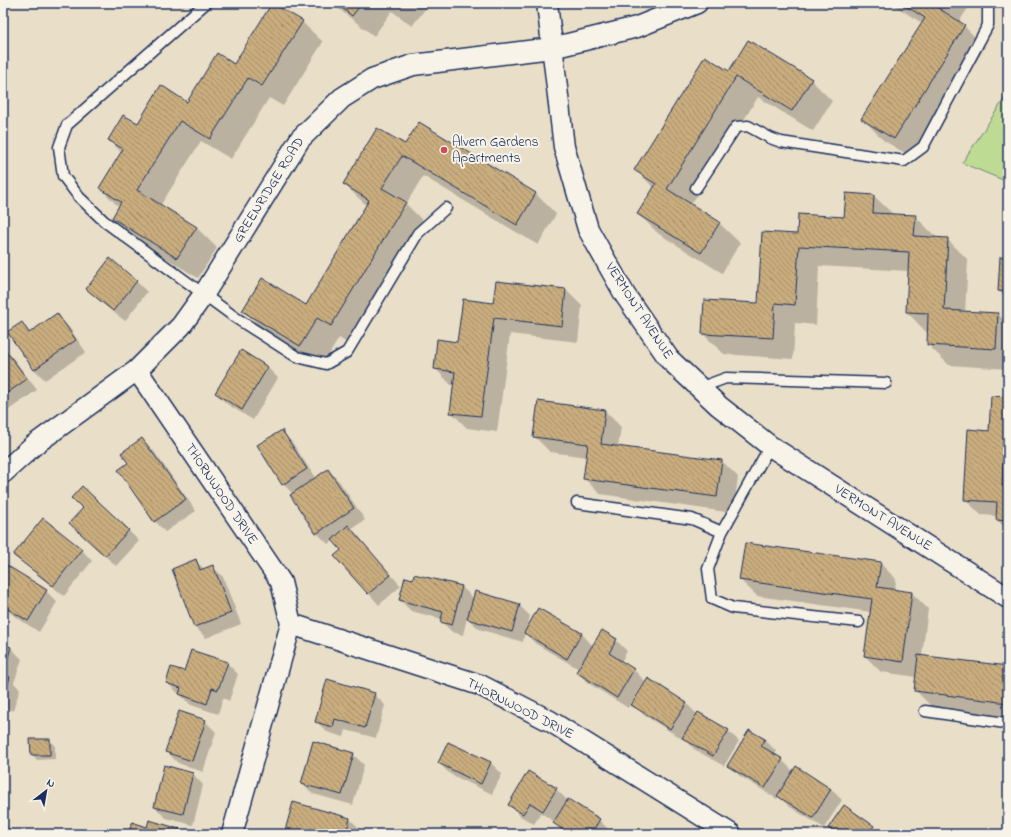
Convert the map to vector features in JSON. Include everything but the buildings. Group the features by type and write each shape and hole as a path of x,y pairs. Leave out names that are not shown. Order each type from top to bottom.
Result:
{"street":[{"name":"VERMONT AVENUE","path":"547,3 564,148 588,229 625,295 669,359 719,406 770,446 1008,598"},
{"name":"GREENRIDGE ROAD","path":"3,473 34,445 137,370 181,326 204,294 300,138 342,98 372,79 413,65 552,48 637,27 697,3"},
{"name":"THORNWOOD DRIVE","path":"137,370 281,582 291,624 232,834"},
{"name":"THORNWOOD DRIVE","path":"291,624 480,685 550,721 731,834"}],"lane":[{"path":"206,3 67,126 59,147 62,176 79,197 104,221 236,318 297,357 326,364 347,352 418,233 446,208"},
{"path":"696,188 736,128 748,126 781,142 904,161 922,147 988,25 988,3"},
{"path":"699,388 726,378 886,383"},
{"path":"770,446 722,532 708,569 712,598 733,608 859,622"},
{"path":"577,503 692,519 722,532"},
{"path":"925,711 1005,723 1008,726"}],"green space":[{"path":"1008,93 1008,182 962,163"}],"place":[{"name":"Alvern Gardens Apartments","path":"444,150"}]}
